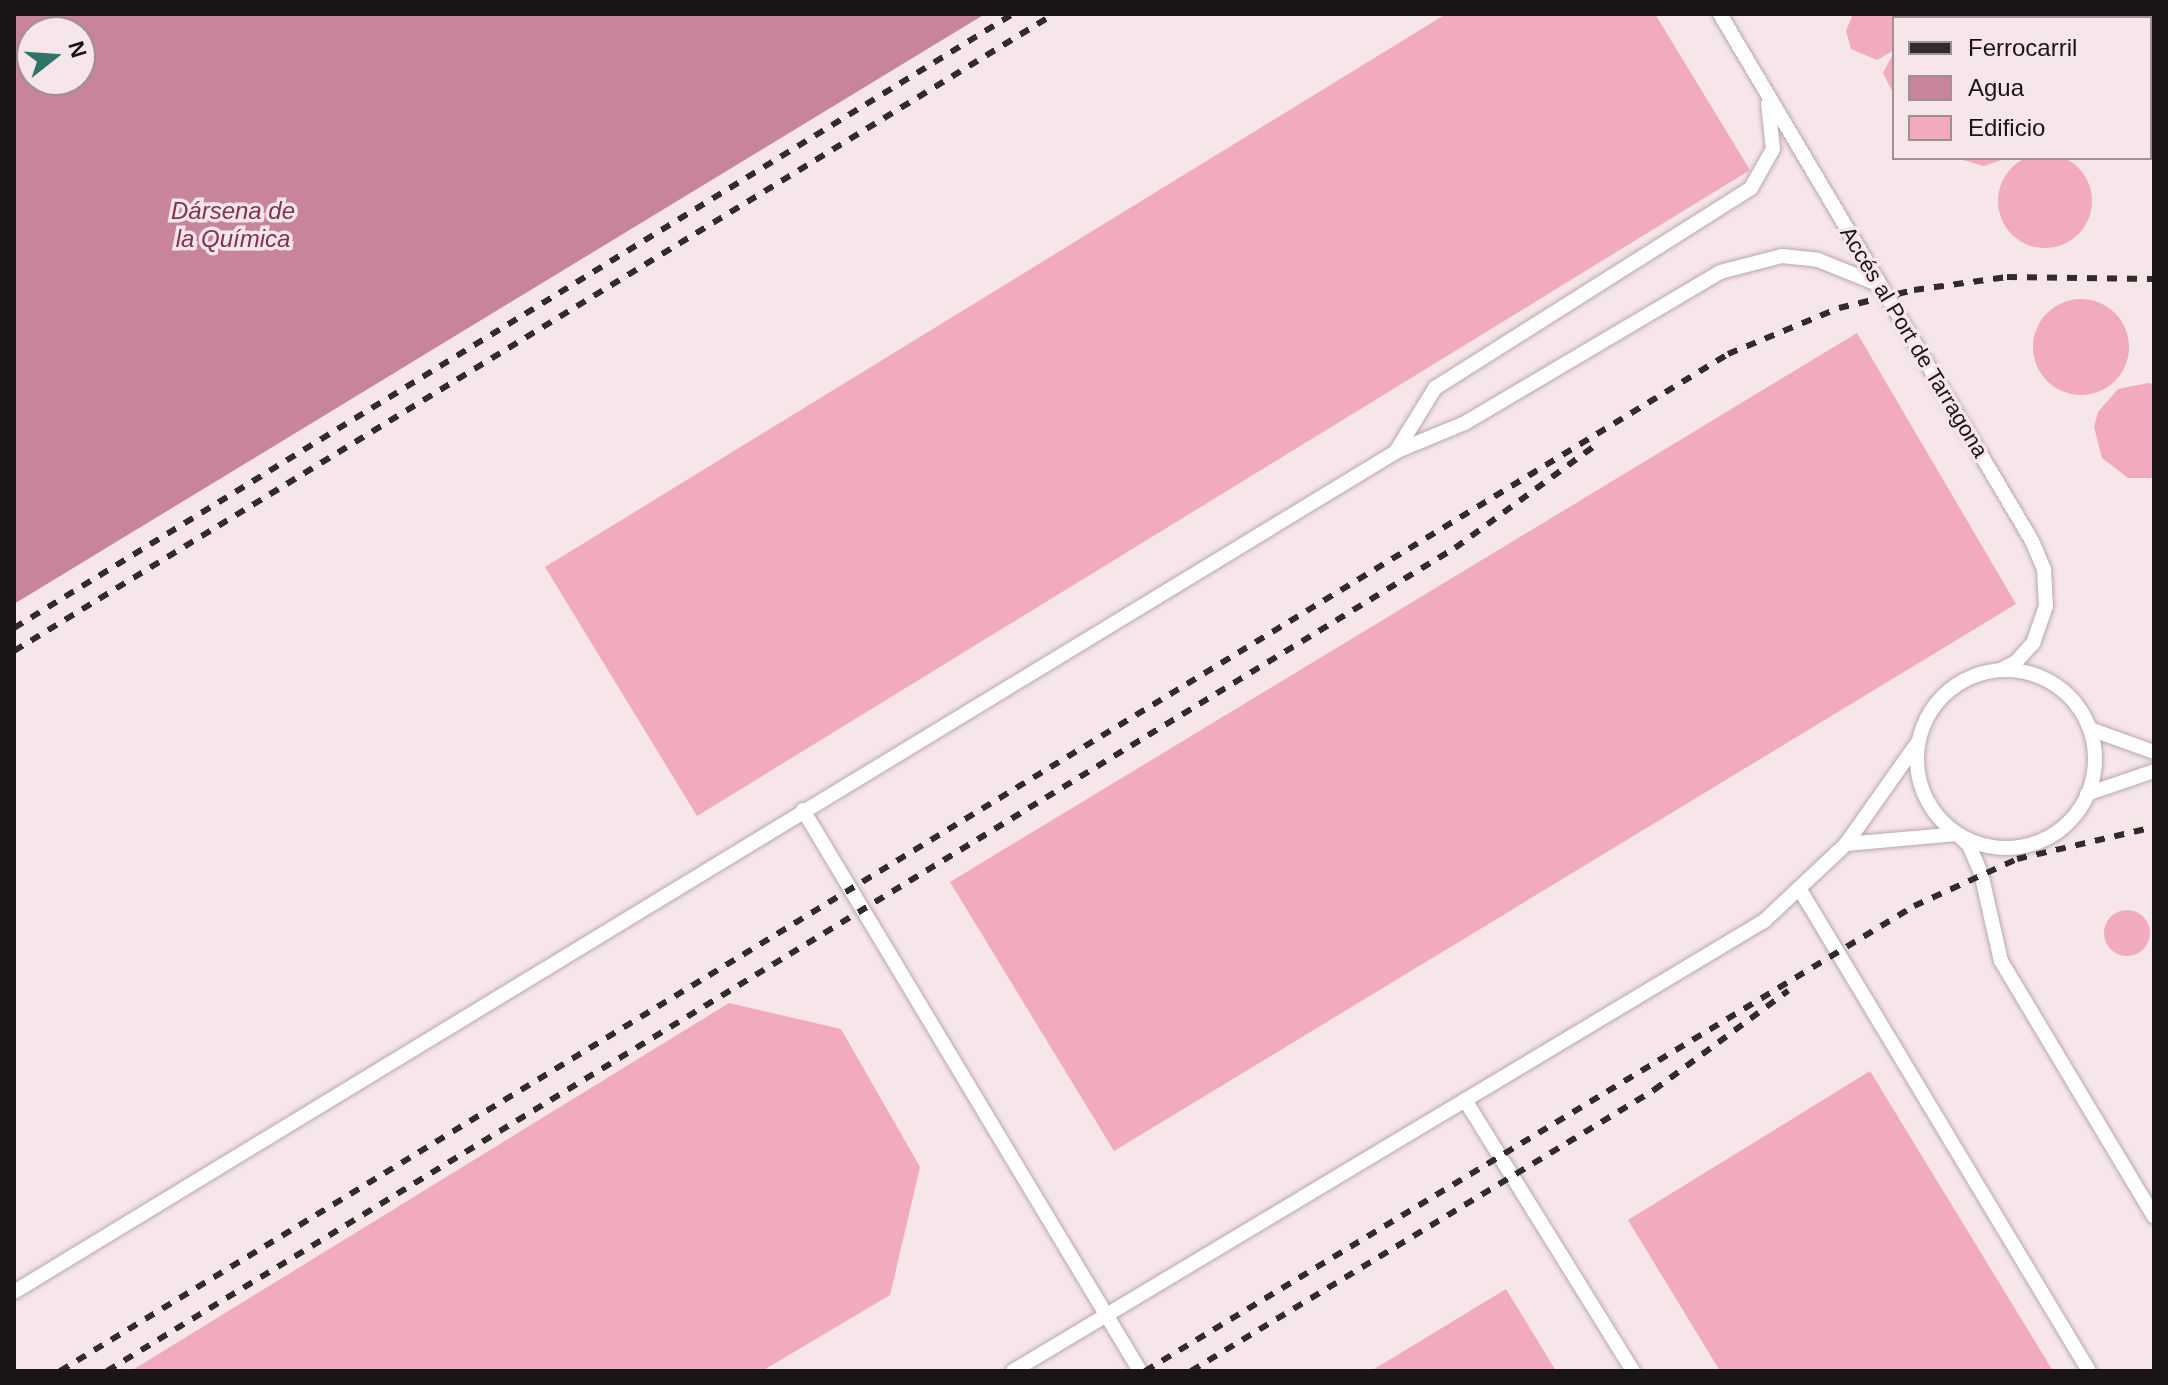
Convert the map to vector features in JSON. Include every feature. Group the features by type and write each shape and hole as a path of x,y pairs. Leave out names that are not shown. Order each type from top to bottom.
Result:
{"lane":[{"name":"Accés al Port de Tarragona","path":"1720,14 2044,569 2046,606 2033,643 2000,670"},
{"path":"1397,451 1435,388 1751,188 1773,149 1766,91"},
{"path":"14,1292 1397,451 1465,423 1735,266 1782,256 1818,260 1880,285"},
{"path":"1013,1371 1764,921 1846,844 1918,742 1928,715 1947,692 1972,676 2000,670 2055,685 2076,704 2090,729 2094,773 2087,794 2063,827 2026,846 1993,846 1957,834 1846,844"},
{"path":"2090,729 2154,752"},
{"path":"1918,742 1923,794 1976,859 1992,935 2016,990 2154,1217"},
{"path":"2087,794 2154,771"},
{"path":"803,810 1140,1371"},
{"path":"1799,888 2089,1371"},
{"path":"1465,1100 1633,1371"}],"water":[{"name":"Dársena de la Química","path":"14,14 985,14 14,604"}],"building":[{"path":"1446,14 1655,14 1750,170 697,816 545,567"},
{"path":"1853,14 1893,14 1892,52 1877,60 1851,49 1846,31"},
{"path":"1895,14 1940,14 1938,16"},
{"path":"1892,56 1892,91 1883,73"},
{"path":"1963,160 2001,160 1984,166"},
{"path":"2022,160 2068,160 2084,175 2091,192 2089,219 2078,234 2063,245 2045,248 2027,245 2012,234 2001,219 1998,201 2001,183"},
{"path":"2081,299 2099,303 2115,313 2125,329 2129,347 2125,365 2115,381 2099,391 2081,395 2063,391 2047,381 2037,365 2033,347 2037,329 2047,313 2063,303"},
{"path":"1857,333 2016,604 1114,1151 950,882"},
{"path":"2148,383 2154,385 2154,478 2128,478 2102,458 2094,427 2098,412 2118,389"},
{"path":"2127,910 2143,917 2150,933 2143,949 2127,956 2111,949 2104,933 2111,917"},
{"path":"729,1003 841,1029 920,1167 890,1295 762,1371 131,1371"},
{"path":"1870,1071 2053,1371 1720,1371 1628,1220"},
{"path":"1506,1289 1556,1371 1371,1371"}],"railway":[{"path":"14,628 1013,14"},
{"path":"14,651 1054,14"},
{"path":"60,1371 1728,354 1839,308 1914,290 2007,277 2154,279"},
{"path":"107,1371 1455,548 1593,447"},
{"path":"1145,1371 1914,906 2017,859 2154,827"},
{"path":"1191,1371 1654,1090 1788,991"}]}
